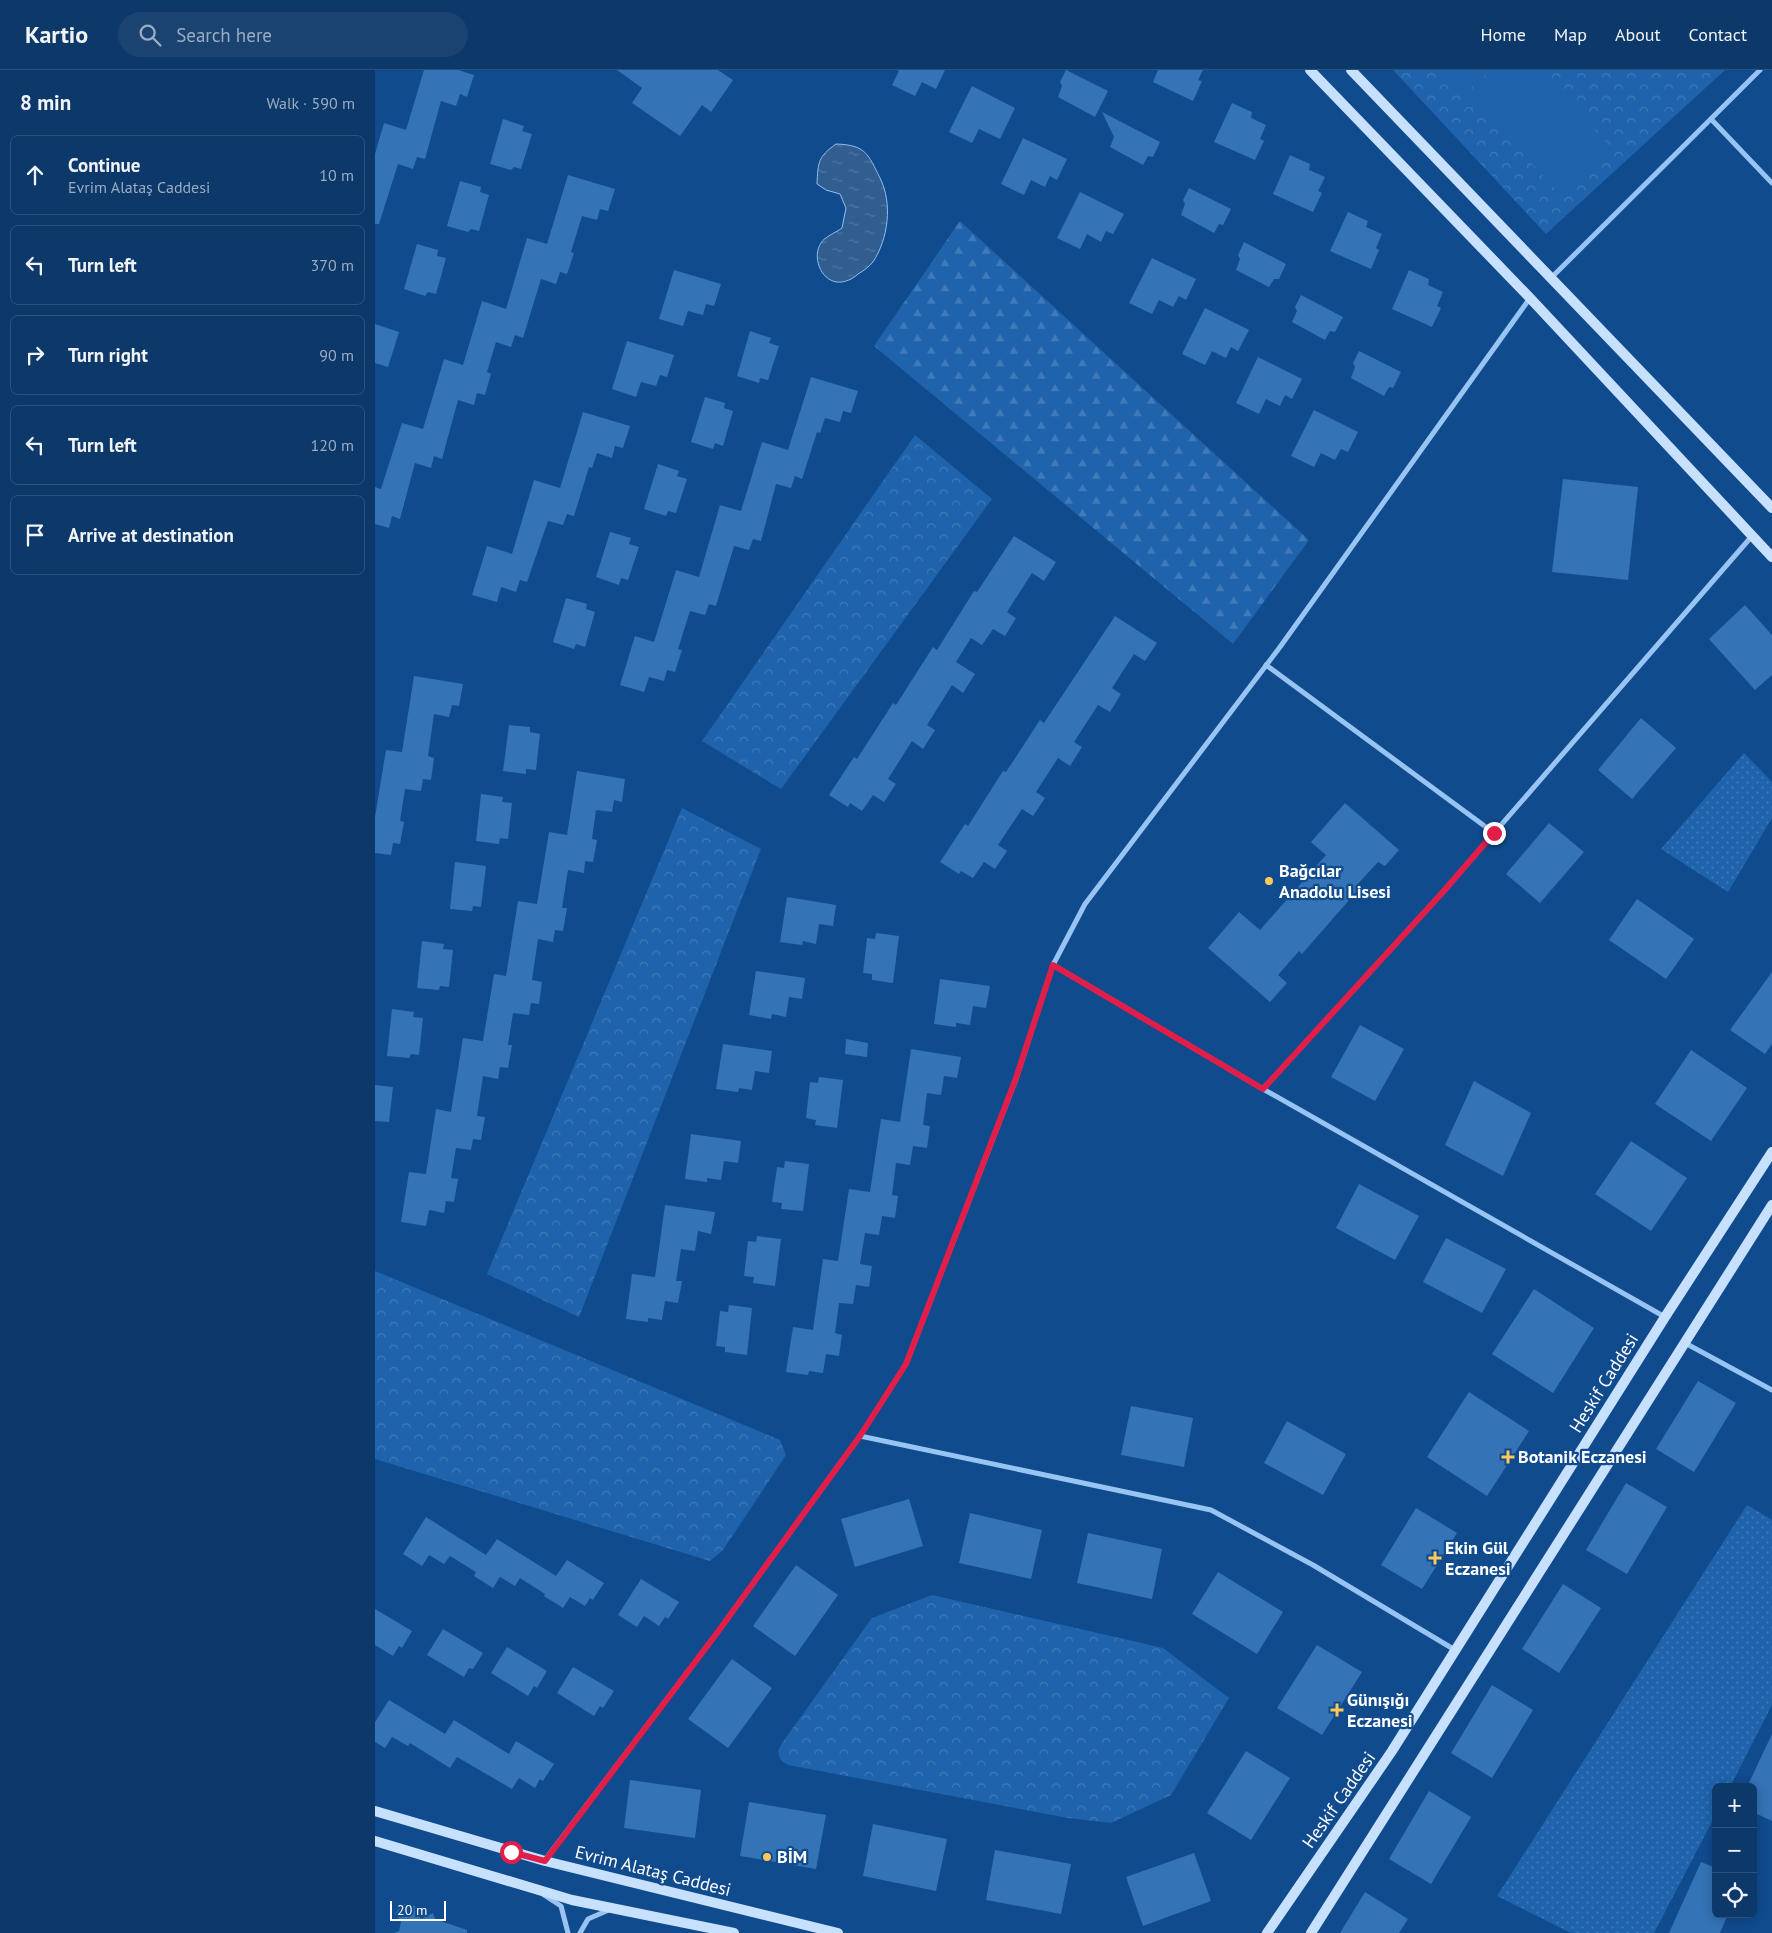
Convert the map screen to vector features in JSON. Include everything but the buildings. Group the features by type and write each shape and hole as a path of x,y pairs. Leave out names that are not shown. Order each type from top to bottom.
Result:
{"main road":[{"path":"1310,70 1530,298 1772,557"},
{"path":"1351,70 1772,508"},
{"name":"Heskif Caddesi","path":"1267,1933 1392,1751 1665,1317 1772,1152"},
{"path":"1311,1933 1772,1205"},
{"name":"Evrim Alataş Caddesi","path":"375,1811 545,1861 837,1933"},
{"path":"375,1841 572,1900 734,1933"}],"street":[{"path":"1551,278 1760,70"},
{"path":"1711,119 1772,183"},
{"path":"545,1861 717,1633 860,1436 906,1364 1016,1078 1053,965 1085,904 1266,665 1530,298"},
{"path":"1263,1089 1435,900 1752,536"},
{"path":"1266,665 1494,833"},
{"path":"1053,965 1263,1089 1665,1317"},
{"path":"1685,1343 1772,1390"},
{"path":"860,1436 1211,1510 1313,1565 1455,1650"},
{"path":"533,1888 561,1906 568,1933"},
{"path":"580,1933 588,1918 614,1908"}],"green space":[{"path":"1393,70 1725,70 1546,234"},
{"path":"1444,70 1491,70 1465,93"},
{"path":"1506,70 1539,70 1611,148 1560,194 1473,100"},
{"path":"960,221 1309,540 1233,644 874,346"},
{"path":"915,435 992,499 781,789 702,741"},
{"path":"1744,753 1772,782 1772,818 1728,892 1661,849"},
{"path":"682,808 761,849 579,1317 487,1274"},
{"path":"375,1271 780,1440 786,1455 723,1550 710,1561 375,1459"},
{"path":"1747,1505 1772,1520 1772,1705 1732,1783 1712,1783 1712,1822 1654,1933 1571,1933 1497,1896"},
{"path":"932,1595 1163,1648 1229,1698 1171,1795 1111,1823 1068,1818 788,1765 780,1759 778,1751 782,1743 872,1618"}],"water":[{"path":"836,144 854,146 865,152 880,178 887,199 885,232 873,262 854,278 840,282 826,277 819,267 817,254 818,248 823,241 842,228 846,208 840,194 826,190 817,184 820,161"}],"place":[{"name":"Bağcılar Anadolu Lisesi","path":"1269,881"},
{"name":"Botanik Eczanesi","path":"1508,1457"},
{"name":"Ekin Gül Eczanesi","path":"1435,1558"},
{"name":"Günışığı Eczanesi","path":"1337,1710"},
{"name":"BİM","path":"767,1857"}],"route":[{"path":"511,1852 545,1861 717,1633 860,1436 906,1364 1016,1078 1053,965 1263,1089 1442,893 1494,833"}]}
